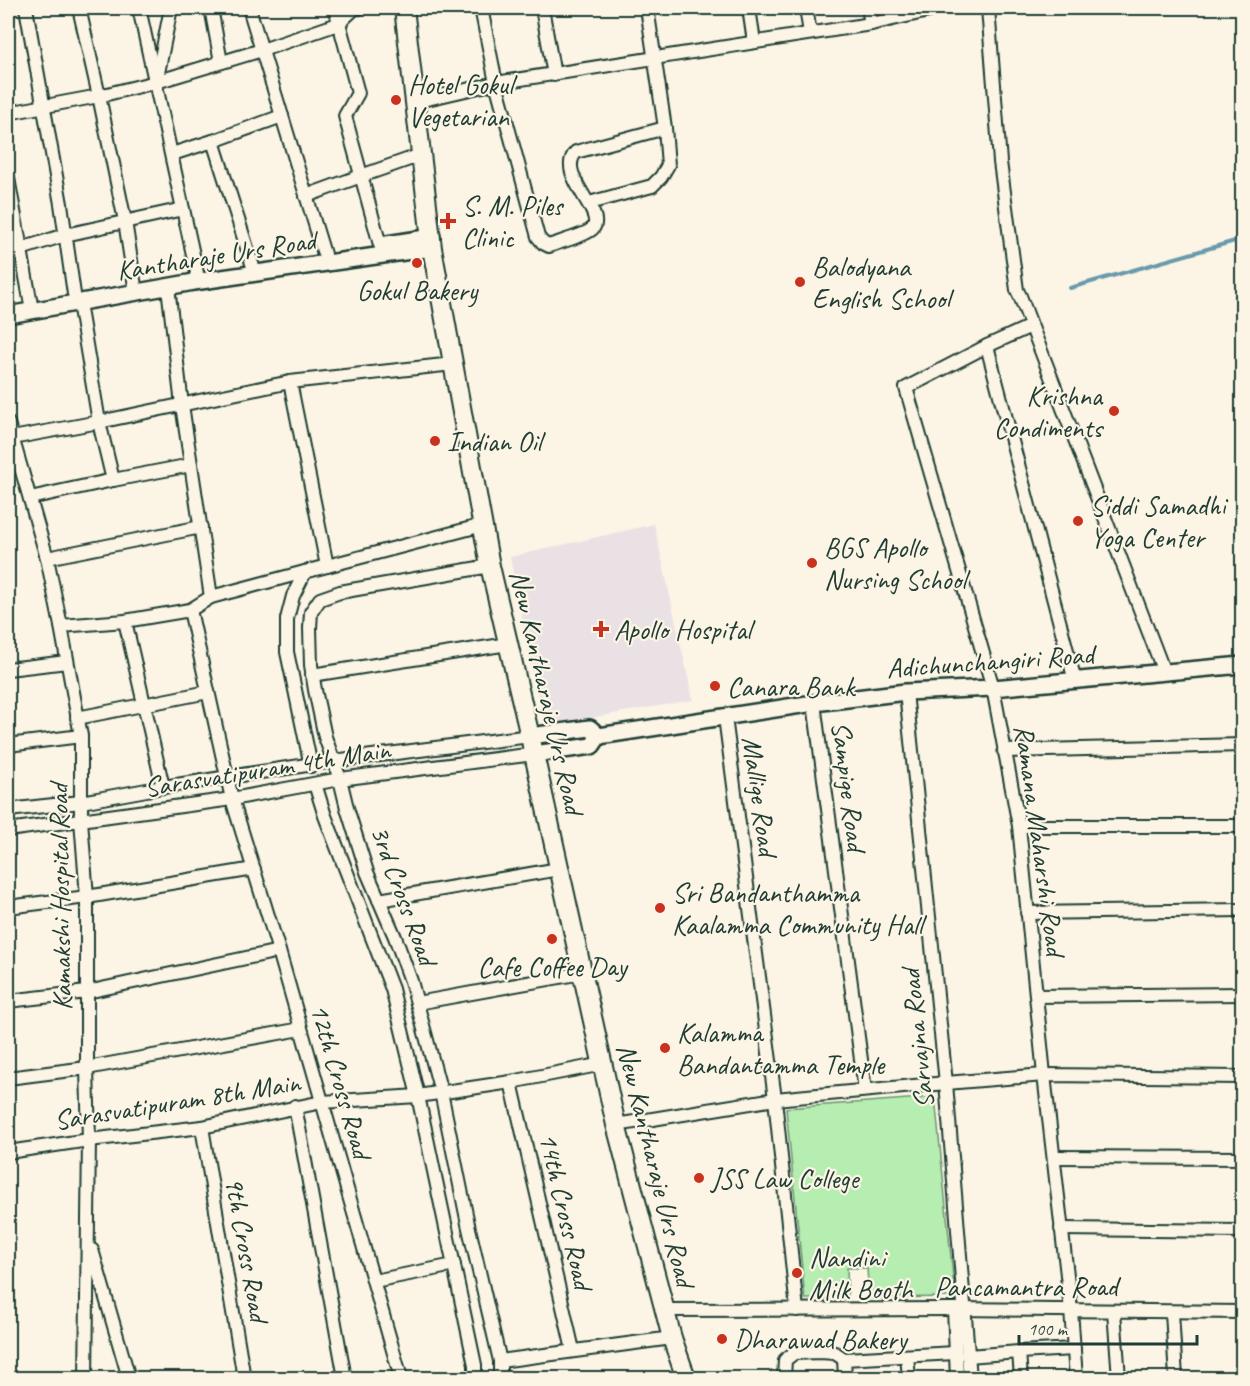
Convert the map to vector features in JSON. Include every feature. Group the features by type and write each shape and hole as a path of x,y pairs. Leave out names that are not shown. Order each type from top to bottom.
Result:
{"main road":[{"name":"New Kantharaje Urs Road","path":"404,8 432,242 490,566 616,1125 664,1310 686,1378"}],"street":[{"path":"26,8 76,298 99,422 113,480"},
{"path":"79,8 125,221 135,289"},
{"path":"138,8 172,154 196,278"},
{"path":"156,82 171,8"},
{"path":"211,8 221,62"},
{"path":"249,8 324,254"},
{"path":"334,8 358,93 345,116 380,245"},
{"path":"8,113 99,96 156,82 338,24 355,8 359,8"},
{"path":"481,8 496,83 538,237 543,243 549,246 588,232 594,226 595,222 589,203 584,198 570,166 572,156 576,152 665,128"},
{"path":"542,8 554,75"},
{"path":"589,203 652,186 668,165 665,128 647,8"},
{"path":"749,8 754,42"},
{"path":"806,8 810,33"},
{"path":"868,8 871,24"},
{"path":"414,102 496,83 871,24 928,9 942,8"},
{"path":"988,8 1000,162 1017,290 1164,672"},
{"path":"172,154 282,116"},
{"path":"213,141 254,269"},
{"path":"306,196 421,155"},
{"path":"8,178 31,306"},
{"path":"21,249 66,235 183,209"},
{"name":"Kantharaje Urs Road","path":"8,306 31,306 432,242"},
{"name":"Kantharaje Urs Road","path":"254,269 380,245 432,242"},
{"name":"Kantharaje Urs Road","path":"135,289 168,286 196,278"},
{"path":"168,286 182,405 212,597"},
{"name":"Kantharaje Urs Road","path":"8,315 31,306"},
{"path":"1030,324 987,346 1075,681"},
{"name":"Ramana Maharshi Road","path":"987,346 906,388 993,688 1019,826 1071,1310 1076,1378"},
{"path":"12,438 290,382 453,364"},
{"path":"290,382 327,566"},
{"name":"Kamakshi Hospital Road","path":"8,423 47,558 81,736 81,820 87,897 89,1140 86,1378"},
{"path":"30,498 191,465"},
{"path":"61,626 125,621 190,610 212,597 483,525"},
{"path":"47,558 201,527"},
{"name":"3rd Cross Road","path":"490,566 340,592 320,599 311,612 310,637 312,675 325,737 340,779 367,872 411,981 441,1092 468,1224 500,1361 500,1378"},
{"path":"305,572 293,596 287,618 287,652 311,766"},
{"name":"12th Cross Road","path":"190,610 232,799 279,951 401,1378"},
{"path":"125,621 163,787"},
{"path":"312,675 508,644"},
{"path":"8,669 67,662"},
{"name":"Adichunchangiri Road","path":"532,745 590,728 599,736 814,703 906,692 993,688 1242,665"},
{"path":"77,718 208,692"},
{"name":"Sarvajna Road","path":"906,692 946,1083 962,1354"},
{"name":"Sampige Road","path":"814,703 865,1090"},
{"name":"Mallige Road","path":"725,717 775,1099 797,1310"},
{"path":"8,745 81,736"},
{"name":"Sarasvatipuram 4th Main","path":"8,810 81,802 163,787 333,762 532,745"},
{"name":"Sarasvatipuram 4th Main","path":"8,830 232,799 532,745"},
{"path":"1004,751 1242,745"},
{"name":"3rd Cross Road","path":"315,784 325,816 392,989 418,1096 475,1365 475,1378"},
{"path":"1019,826 1242,826"},
{"path":"8,907 87,897 254,869"},
{"path":"379,900 559,869"},
{"path":"1027,913 1242,910"},
{"path":"8,1001 87,992 279,951"},
{"path":"417,1003 582,973"},
{"path":"1037,996 1242,994"},
{"path":"8,1078 87,1068 301,1029"},
{"name":"Sarasvatipuram 8th Main","path":"8,1152 201,1127 322,1102 418,1096 511,1082 603,1064"},
{"path":"616,1125 775,1099 1044,1075 1242,1077"},
{"name":"14th Cross Road","path":"511,1082 573,1350"},
{"path":"295,1106 345,1378"},
{"name":"9th Cross Road","path":"201,1127 244,1378"},
{"path":"1054,1157 1242,1158"},
{"path":"1061,1229 1242,1231"},
{"path":"88,1239 129,1378"},
{"path":"374,1281 454,1265"},
{"name":"Pancamantra Road","path":"664,1310 1242,1312"},
{"path":"1114,1311 1119,1378"},
{"path":"1172,1312 1176,1378"},
{"path":"500,1361 672,1338"},
{"path":"784,1378 785,1360 794,1353 835,1353 844,1359 1074,1349"},
{"path":"1019,1352 1022,1378"},
{"path":"957,1378 962,1354"},
{"path":"962,1354 970,1378"},
{"path":"907,1356 909,1378"},
{"path":"844,1359 845,1378"}],"shaded area":[{"name":"Apollo Hospital","path":"654,524 693,700 544,726 510,557"}],"green space":[{"path":"935,1097 955,1297 869,1298 867,1268 847,1268 848,1299 805,1299 786,1108"}],"waterway":[{"path":"1070,288 1242,239"}],"place":[{"name":"Hotel Gokul Vegetarian","path":"396,100"},
{"name":"S. M. Piles Clinic","path":"448,221"},
{"name":"Gokul Bakery","path":"417,263"},
{"name":"Balodyana English School","path":"800,282"},
{"name":"Krishna Condiments","path":"1114,411"},
{"name":"Indian Oil","path":"435,441"},
{"name":"Siddi Samadhi Yoga Center","path":"1078,521"},
{"name":"BGS Apollo Nursing School","path":"812,563"},
{"name":"Apollo Hospital","path":"601,629"},
{"name":"Canara Bank","path":"715,686"},
{"name":"Sri Bandanthamma Kaalamma Community Hall","path":"660,908"},
{"name":"Cafe Coffee Day","path":"552,939"},
{"name":"Kalamma Bandantamma Temple","path":"665,1048"},
{"name":"JSS Law College","path":"699,1178"},
{"name":"Nandini Milk Booth","path":"797,1273"},
{"name":"Dharawad Bakery","path":"722,1339"}]}
